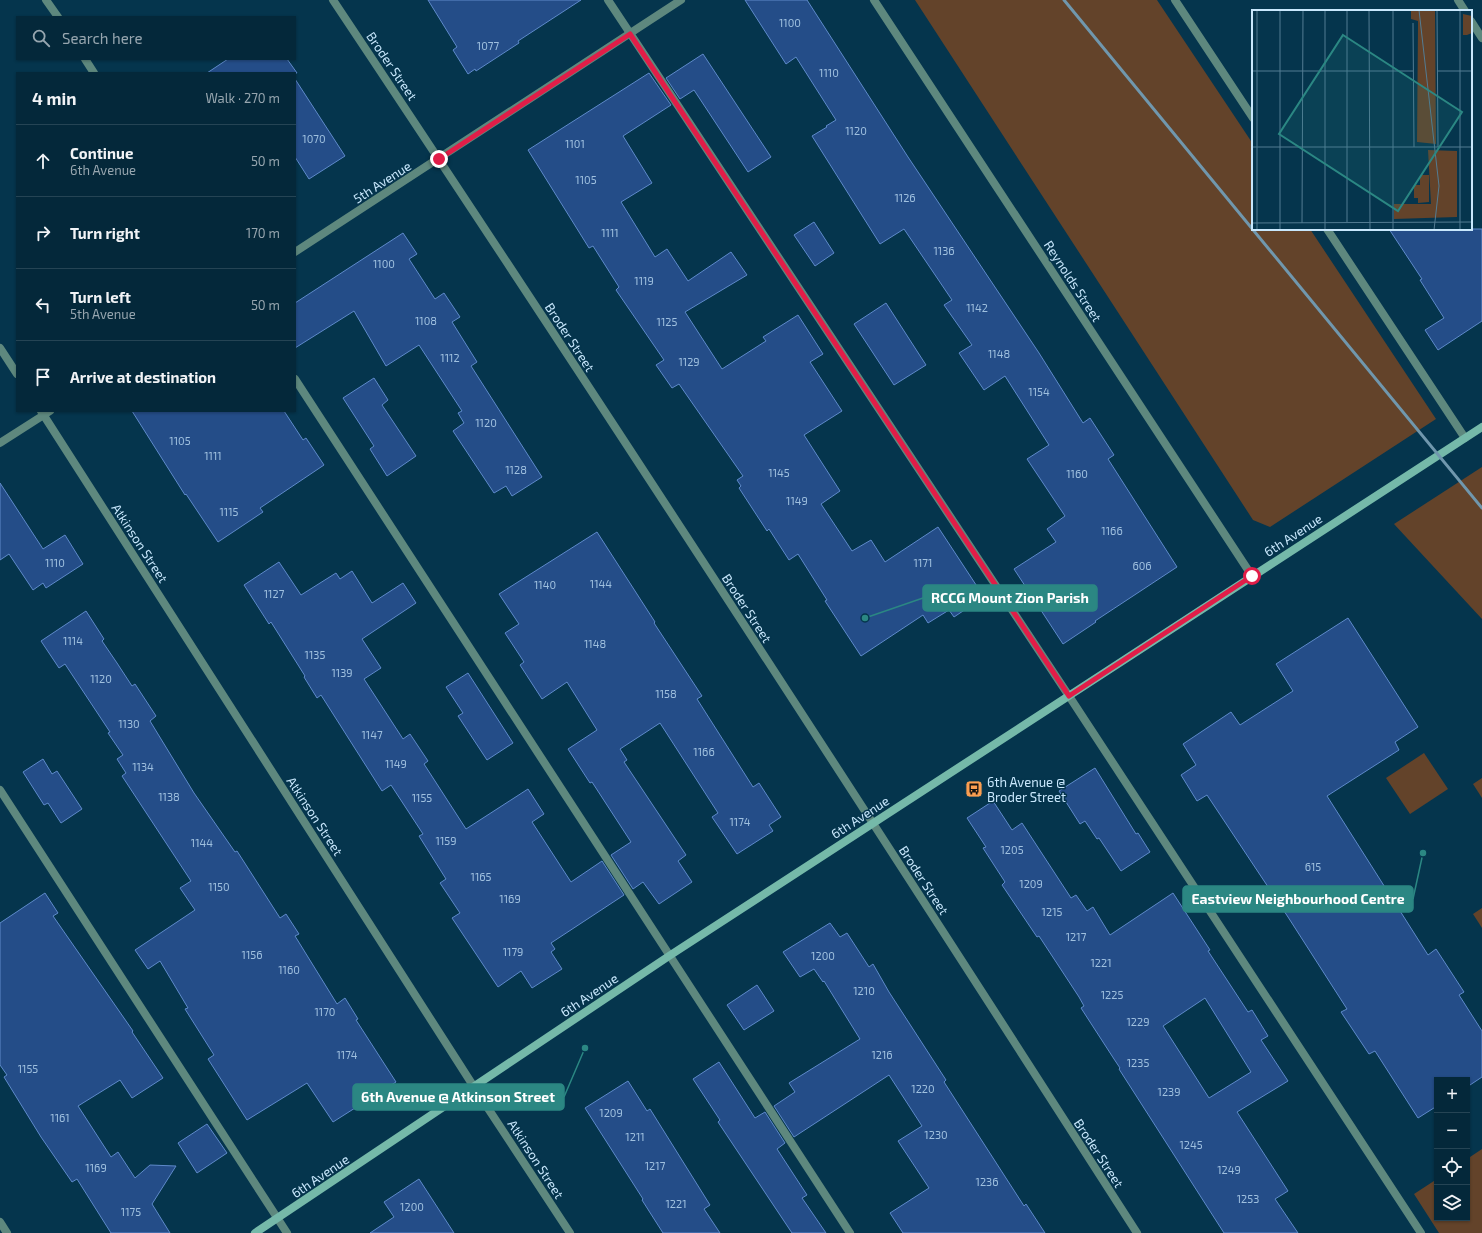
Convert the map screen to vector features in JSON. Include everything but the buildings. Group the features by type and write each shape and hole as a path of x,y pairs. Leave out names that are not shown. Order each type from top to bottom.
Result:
{"street":[{"path":"46,0 57,16"},
{"name":"Broder Street","path":"333,0 439,159 874,823 1136,1233"},
{"path":"608,0 1069,696 1421,1233"},
{"name":"5th Avenue","path":"296,251 682,0"},
{"name":"Reynolds Street","path":"874,0 1252,576"},
{"path":"1175,0 1252,116"},
{"path":"1458,0 1464,10"},
{"path":"1472,23 1482,38"},
{"path":"86,60 93,72"},
{"path":"1328,230 1465,438"},
{"path":"0,348 16,372"},
{"path":"296,381 850,1233"},
{"path":"0,444 45,412"},
{"name":"Atkinson Street","path":"45,412 474,1087 570,1233"},
{"name":"6th Avenue","path":"256,1233 669,956 1482,427"},
{"path":"0,790 286,1233"},
{"path":"0,1222 7,1233"}],"shaded area":[{"path":"915,0 1157,0 1252,142 1252,230 1311,230 1436,419 1270,527 1253,520"},
{"path":"1482,467 1482,619 1394,524"},
{"path":"1424,753 1448,789 1410,814 1386,778"},
{"path":"1482,778 1482,798 1473,784"},
{"path":"1482,908 1482,928 1473,914"},
{"path":"1482,1149 1482,1233 1439,1233 1414,1194 1434,1181 1434,1221 1470,1221 1470,1157"}],"railway":[{"path":"1064,0 1252,228"},
{"path":"1253,230 1482,508"}],"place":[{"name":"RCCG Mount Zion Parish","path":"865,618"},
{"name":"6th Avenue @ Broder Street","path":"974,789"},
{"name":"Eastview Neighbourhood Centre","path":"1423,853"},
{"name":"6th Avenue @ Atkinson Street","path":"585,1048"}],"route":[{"path":"439,159 630,34 1069,696 1252,576"}]}
